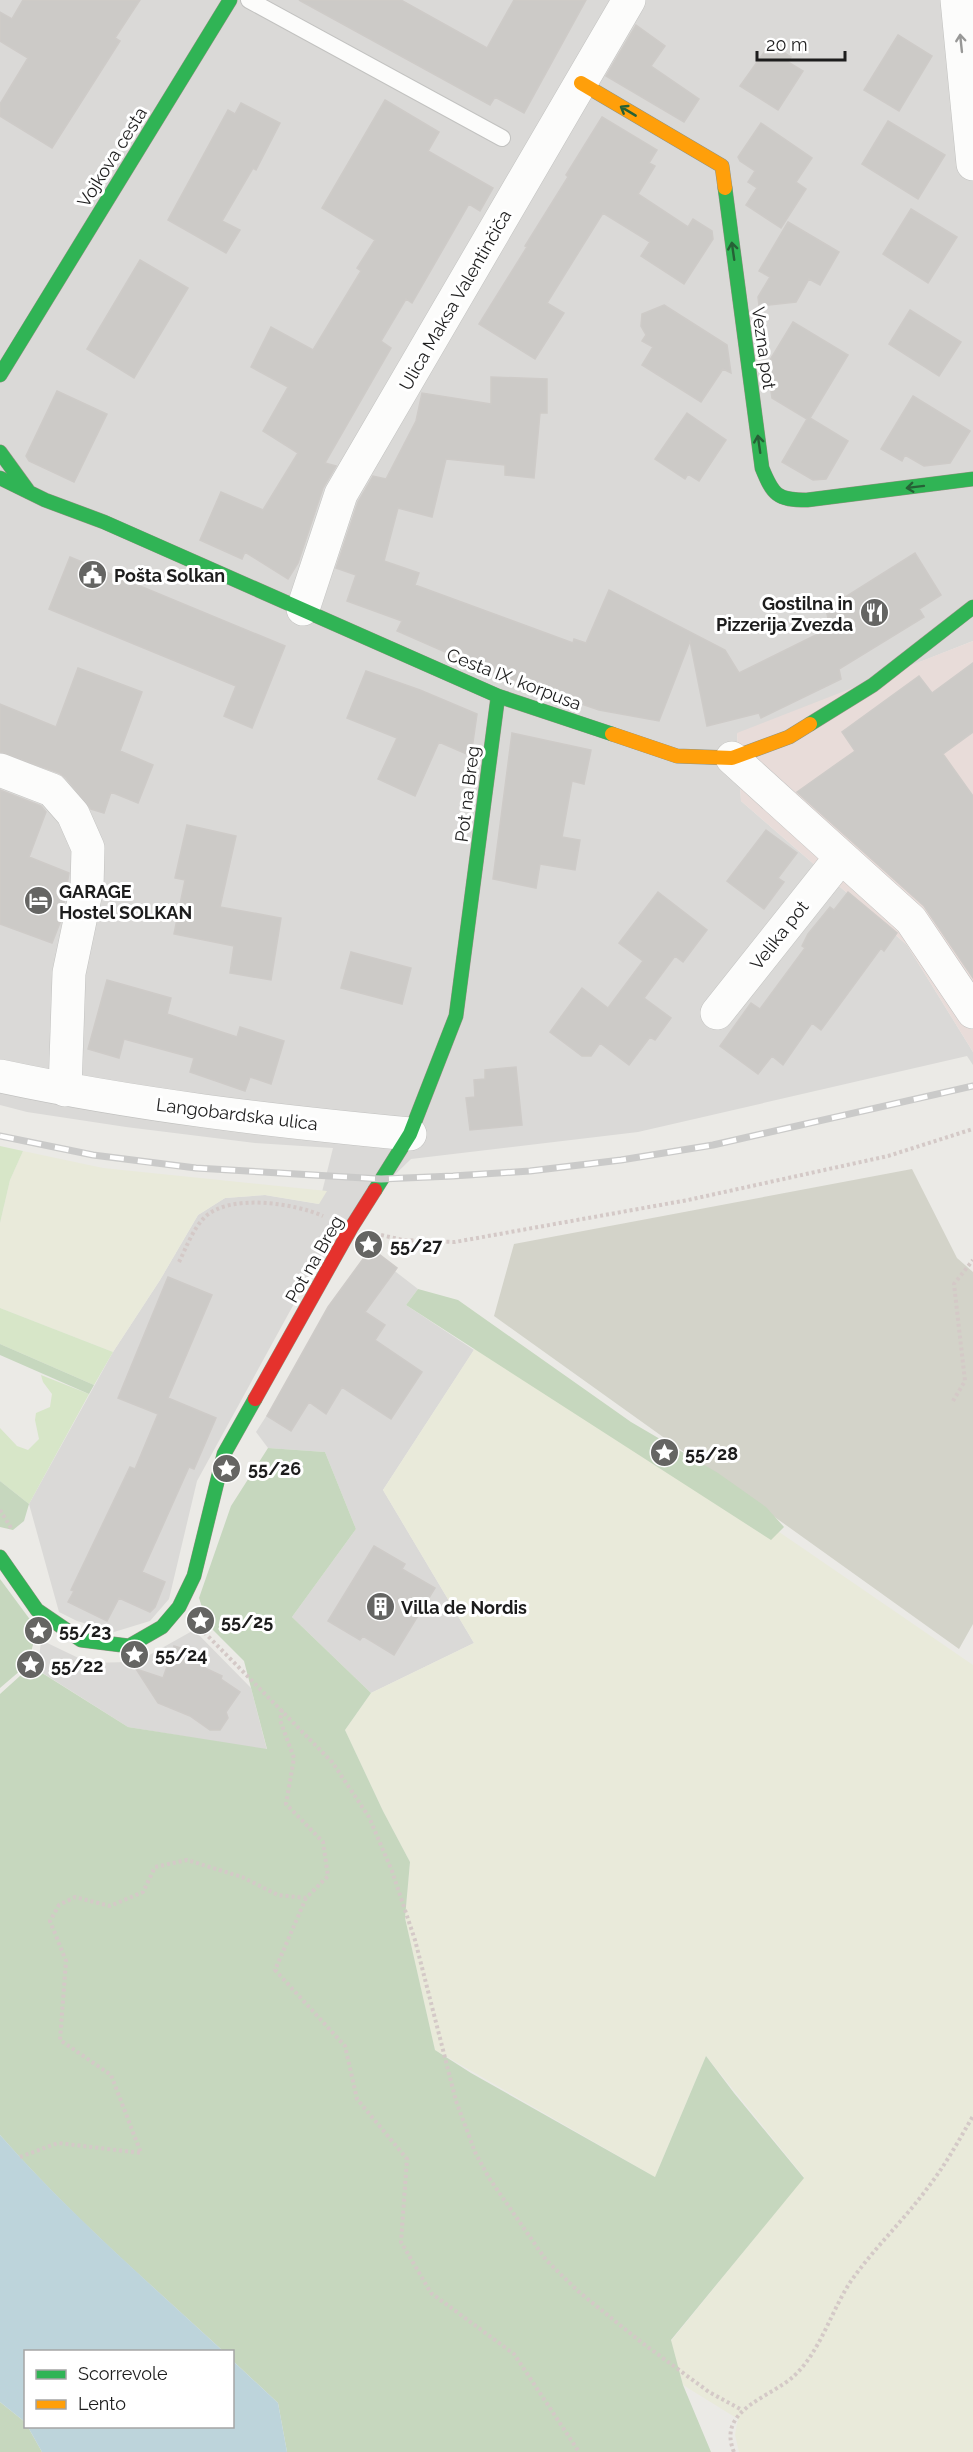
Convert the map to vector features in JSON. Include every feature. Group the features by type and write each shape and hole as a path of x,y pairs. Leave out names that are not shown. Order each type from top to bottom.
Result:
{"street":[{"name":"Vojkova cesta","path":"0,375 24,332 230,0"},
{"name":"Ulica Maksa Valentinčiča","path":"303,609 341,494 628,0"},
{"path":"957,0 973,164"},
{"name":"Vezna pot","path":"581,83 722,166 762,468 770,487 786,500 807,500 973,479"},
{"name":"Vojkova cesta","path":"0,353 24,332"},
{"path":"0,452 29,492"},
{"name":"Cesta IX. korpusa","path":"0,478 498,696 677,756 732,758 789,737 873,685 973,607"},
{"name":"Pot na Breg","path":"0,1557 38,1610 81,1640 129,1646 162,1628 179,1607 194,1576 224,1454 351,1228 410,1134 456,1016 498,696"},
{"path":"732,758 911,920 973,1012"},
{"path":"0,770 52,790 73,814 88,848 87,887 69,973 65,1090"},
{"name":"Velika pot","path":"717,1013 841,857"},
{"name":"Langobardska ulica","path":"0,1076 65,1090 244,1117 410,1134"}],"lane":[{"path":"249,0 502,138"}],"path":[{"path":"179,1262 204,1217 230,1203 275,1204 315,1213 351,1228 403,1240 455,1242 699,1198 888,1156 973,1129"},
{"path":"953,1401 965,1381 954,1284 973,1260"},
{"path":"179,1607 332,1762 369,1817 392,1871 415,1940 456,2101 475,2152 489,2178 546,2260 579,2292 641,2342 701,2386 742,2410"},
{"path":"282,1709 280,1720 294,1758 286,1804 323,1842 328,1876 306,1898 275,1970 345,2046 357,2099 407,2159 401,2242 431,2293 514,2354 579,2452"},
{"path":"20,2157 58,2143 141,2153 111,2075 60,2040 66,1960 50,1921 59,1905 75,1897 110,1906 142,1892 155,1867 187,1860 242,1876 278,1895 306,1898"},
{"path":"734,2452 730,2431 733,2421 742,2410 794,2376 808,2359 850,2283 884,2237 928,2187 953,2151 973,2116"}],"shaded area":[{"path":"0,0 973,0 973,641 737,734 741,801 907,945 973,1052 973,1065 967,1056 638,1132 411,1159 330,1238 197,1481 169,1599 150,1621 114,1632 77,1621 59,1612 29,1504 113,1352 160,1280 198,1215 225,1198 265,1195 319,1204 333,1148 255,1143 126,1127 27,1112 0,1105"},
{"path":"973,641 973,1052 907,945 741,801 737,733"},
{"path":"912,1169 957,1258 973,1272 973,1624 959,1649 494,1316 514,1244"},
{"path":"370,1255 374,1255 418,1289 406,1305 474,1350 383,1490 474,1643 371,1693 292,1617 356,1529 325,1452 268,1448 256,1432"},
{"path":"194,1630 251,1688 267,1750 128,1727 38,1670 41,1640 89,1663 129,1662 144,1658"}],"green space":[{"path":"0,1146 23,1151 10,1180 0,1223"},
{"path":"23,1151 103,1168 327,1191 319,1204 265,1195 225,1198 198,1215 160,1280 113,1352 0,1308 0,1223 10,1180"},
{"path":"418,1289 458,1300 631,1422 718,1473 766,1507 784,1527 771,1540 406,1305"},
{"path":"0,1308 113,1352 94,1385 0,1344"},
{"path":"490,1325 664,1453 973,1665 973,2452 739,2452 735,2435 738,2419 683,2385 671,2341 804,2177 706,2056 655,2177 435,2050 405,1918 410,1862 345,1730 371,1693 474,1643 383,1490"},
{"path":"0,1344 94,1385 89,1394 0,1355"},
{"path":"41,1375 89,1394 29,1504 0,1481 0,1428 17,1446 28,1450 39,1439 36,1413 50,1407 52,1394"},
{"path":"268,1448 325,1452 356,1529 292,1617 371,1693 345,1730 410,1862 405,1918 435,2050 471,2073 655,2177 706,2056 804,2178 671,2340 683,2385 711,2452 287,2452 278,2403 234,2362 234,2350 222,2350 108,2246 0,2135 0,1694 31,1666 128,1727 267,1749 244,1661 208,1625 199,1598 231,1506"},
{"path":"0,1481 29,1504 24,1521 13,1530 0,1527"},
{"path":"0,1579 37,1629 28,1664 0,1688"},
{"path":"0,2402 24,2421 24,2428 29,2428 42,2452 0,2452"}],"water":[{"path":"0,2135 80,2219 222,2350 24,2350 24,2421 0,2402"},
{"path":"234,2362 278,2403 287,2452 42,2452 29,2428 234,2428"}],"building":[{"path":"23,0 140,0 115,38 120,41 52,148 0,116 0,104 28,58 0,41 0,12 12,19"},
{"path":"299,0 401,0 487,48 514,0 586,0 524,113 495,97 490,105"},
{"path":"636,25 665,46 651,66 699,99 684,122 606,76"},
{"path":"898,35 932,56 899,111 864,90"},
{"path":"770,44 791,57 788,62 803,71 778,110 740,86"},
{"path":"385,100 439,132 428,151 493,188 480,211 469,204 412,303 406,299 381,341 391,348 325,463 336,466 323,488 298,563 288,579 245,552 242,559 200,540 221,492 263,510 298,453 263,431 288,387 251,367 271,327 313,350 361,271 357,268 375,240 322,208"},
{"path":"241,103 280,123 256,170 253,168 222,221 240,230 226,253 168,220 228,110 235,114"},
{"path":"602,117 657,150 649,163 655,166 638,194 688,227 693,219 712,231 713,239 684,284 641,256 650,242 603,213 547,303 564,313 535,359 479,324 527,247 525,246"},
{"path":"888,121 945,155 918,199 862,164"},
{"path":"761,123 812,158 796,182 806,189 781,228 746,205 757,188 748,182 755,171 740,161 738,157"},
{"path":"911,209 957,237 928,283 883,254"},
{"path":"788,222 839,252 820,285 809,279 796,302 759,306 758,297 770,277 759,271"},
{"path":"140,260 188,288 134,378 87,349"},
{"path":"664,305 727,345 731,373 723,369 701,402 642,365 653,347 642,341 646,335 641,326 642,314"},
{"path":"910,310 961,342 939,376 889,344"},
{"path":"793,322 848,355 810,418 848,441 826,479 813,480 782,462 807,419 772,398 767,365"},
{"path":"491,377 547,379 547,413 540,413 534,478 505,475 505,465 446,459 432,517 398,508 384,561 419,573 415,585 573,643 574,639 586,643 609,590 725,650 739,673 830,628 826,609 915,553 941,595 919,609 924,617 839,669 841,679 761,718 759,713 707,726 690,641 659,721 599,710 484,669 397,631 402,621 347,601 356,575 336,568 358,502 373,476 386,479 416,421 422,393 491,404"},
{"path":"57,391 107,414 74,482 29,461 26,456"},
{"path":"913,396 970,431 950,463 924,466 905,455 902,461 881,449"},
{"path":"687,413 726,440 699,481 688,474 685,479 655,459"},
{"path":"70,557 285,646 252,728 224,716 236,686 49,609"},
{"path":"973,663 973,732 943,754 973,796 973,978 924,906 797,792 855,751 842,732 919,676 932,693"},
{"path":"78,668 142,692 120,751 153,765 138,803 111,792 104,813 91,809 66,778 59,773 0,752 0,704 56,727"},
{"path":"366,671 477,714 471,756 439,742 415,796 378,779 397,738 347,718"},
{"path":"512,733 591,750 584,784 572,781 562,837 580,840 575,870 540,864 536,888 493,879"},
{"path":"0,790 41,806 46,812 29,857 69,873 61,920 52,943 0,924"},
{"path":"187,825 236,836 220,907 281,918 271,980 230,973 234,946 174,934 185,880 175,878"},
{"path":"766,830 797,853 778,878 784,882 764,909 727,881"},
{"path":"658,892 707,930 683,962 675,956 644,998 671,1018 655,1040 650,1037 629,1065 600,1043 591,1056 582,1056 550,1032 582,988 608,1008 643,961 619,943"},
{"path":"848,892 897,933 884,951 881,948 821,1030 812,1023 783,1065 772,1056 758,1074 720,1046 751,1003 760,1009 805,948 802,946 808,934 830,907 834,910"},
{"path":"351,952 411,968 402,1004 341,988"},
{"path":"107,980 171,998 167,1014 237,1037 240,1027 284,1041 271,1084 250,1077 245,1091 190,1072 194,1058 124,1039 119,1058 88,1049"},
{"path":"516,1067 522,1125 470,1130 466,1098 475,1097 474,1080 485,1079 485,1070"},
{"path":"371,1248 397,1268 365,1312 385,1325 375,1340 422,1372 391,1419 342,1387 326,1414 309,1402 291,1431 267,1416 328,1307"},
{"path":"168,1277 212,1295 168,1398 216,1418 194,1469 189,1467 142,1572 165,1582 155,1607 150,1612 119,1598 107,1621 68,1602 74,1591 71,1590 130,1467 135,1469 158,1414 118,1398"},
{"name":"Villa de Nordis","path":"374,1546 405,1564 402,1569 435,1588 394,1655 363,1636 360,1640 328,1621"},
{"path":"174,1646 208,1656 205,1668 222,1676 221,1679 240,1692 226,1712 228,1718 220,1730 210,1730 190,1716 158,1703 136,1669 163,1678"}],"railway":[{"path":"0,1136 93,1155 196,1168 381,1179 453,1176 530,1171 621,1160 713,1145 973,1086"}],"traffic: fast":[{"path":"0,375 230,0"},
{"path":"725,188 762,468 773,490 782,497 807,500 973,479"},
{"path":"0,452 29,492"},
{"path":"0,478 45,500 104,522 498,696 612,734"},
{"path":"810,724 873,685 973,607"},
{"path":"375,1190 410,1134 456,1016 498,696"},
{"path":"0,1557 37,1610 81,1640 129,1646 162,1627 179,1607 194,1576 224,1454 255,1399"}],"traffic: slow":[{"path":"581,83 722,166 725,188"},
{"path":"612,734 677,756 732,758 789,737 810,724"}],"traffic: jam":[{"path":"255,1399 351,1228 375,1190"}],"place":[{"name":"Pošta Solkan","path":"93,575"},
{"name":"Gostilna in Pizzerija Zvezda","path":"874,613"},
{"name":"GARAGE Hostel SOLKAN","path":"38,901"},
{"name":"55/27","path":"369,1245"},
{"name":"55/28","path":"664,1453"},
{"name":"55/26","path":"227,1468"},
{"name":"Villa de Nordis","path":"380,1607"},
{"name":"55/25","path":"200,1621"},
{"name":"55/23","path":"38,1630"},
{"name":"55/24","path":"134,1654"},
{"name":"55/22","path":"30,1665"}]}
